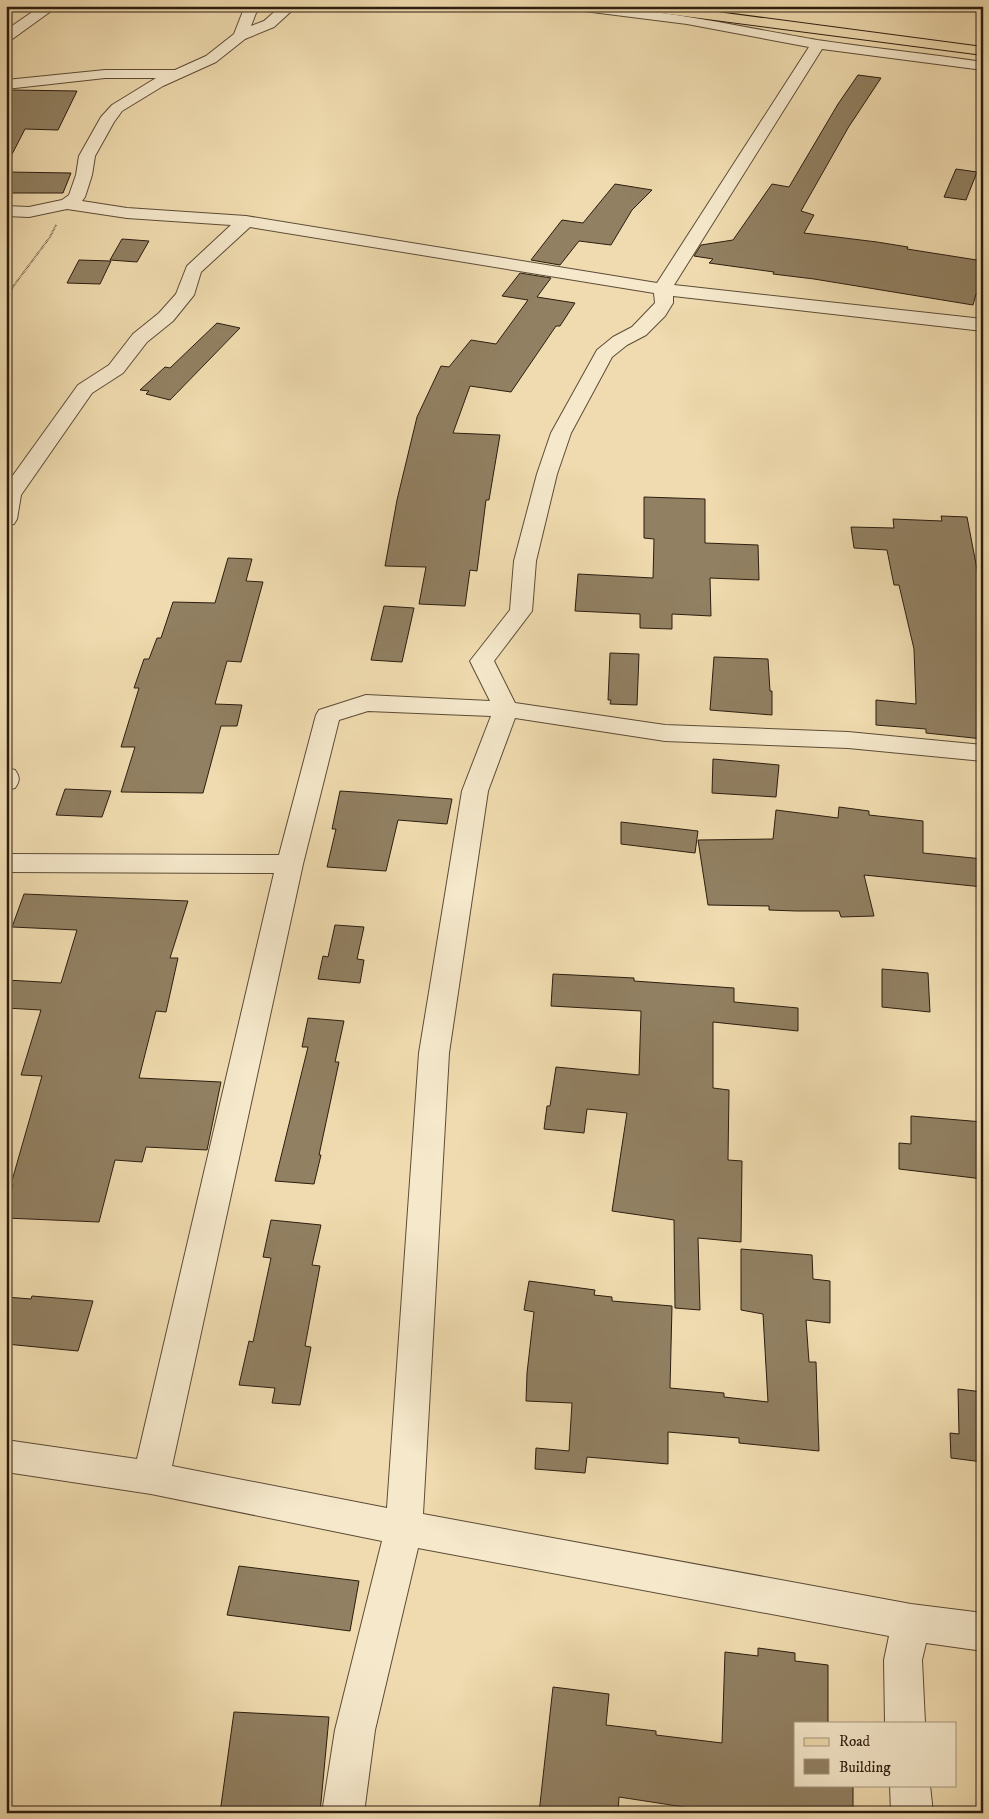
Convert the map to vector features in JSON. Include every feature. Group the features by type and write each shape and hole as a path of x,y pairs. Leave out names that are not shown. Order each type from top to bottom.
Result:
{"main road":[{"path":"638,6 982,49"}],"street":[{"path":"6,37 51,6"},
{"path":"240,36 250,11 256,6"},
{"path":"67,204 77,197 84,175 87,156 107,120 118,108 158,83 211,59 240,36 269,24 290,6"},
{"path":"576,6 687,20 818,44 983,66"},
{"path":"662,289 818,44"},
{"path":"6,85 105,74 133,75 182,72"},
{"path":"6,211 29,212 67,204 127,213 246,220 662,289 983,325"},
{"path":"6,519 10,495 14,485 85,389 116,369 140,338 166,317 185,295 193,270 246,220"},
{"path":"343,1813 354,1730 404,1528 434,1054 475,791 506,709 482,661 521,611 526,561 547,474 561,433 604,354 620,341 639,331 658,312 664,303 662,289"},
{"path":"150,1478 290,864 328,715 366,703 506,709 665,733 848,740 983,753"},
{"path":"6,776 6,782"},
{"path":"6,863 290,864"},
{"path":"6,1456 150,1478 404,1528 911,1622 983,1632"},
{"path":"904,1722 903,1660 911,1622"},
{"path":"910,1786 912,1813"}],"path":[{"path":"6,296 50,237 67,204"}],"building":[{"path":"858,75 881,78 848,128 801,211 814,215 804,233 877,242 908,247 907,249 983,261 978,274 983,274 983,295 976,294 973,305 709,263 713,259 694,256 701,245 733,240 772,184 789,187 838,104"},
{"path":"6,91 77,91 58,130 25,129 6,166"},
{"path":"956,169 977,172 966,200 944,197"},
{"path":"6,172 71,173 63,193 6,193"},
{"path":"615,184 652,190 632,210 611,245 579,241 560,265 531,260 562,220 583,223"},
{"path":"122,239 149,241 137,262 110,260"},
{"path":"79,260 111,261 100,284 67,283"},
{"path":"520,273 551,278 537,297 575,303 560,326 556,326 511,392 470,386 453,433 500,435 489,500 486,500 477,571 470,570 465,606 419,604 426,567 385,566 397,500 417,417 441,366 449,367 471,340 496,344 528,300 502,296"},
{"path":"217,323 240,328 170,400 146,394 149,391 140,390 165,367 170,368"},
{"path":"644,497 705,499 705,543 758,545 759,580 710,578 711,616 672,614 672,629 640,628 640,614 575,611 578,574 653,578 654,539 644,538"},
{"path":"941,516 967,517 981,590 983,602 983,739 926,733 926,729 876,725 876,700 916,704 914,649 899,585 894,585 887,550 854,548 851,527 894,528 893,519 942,521"},
{"path":"228,558 252,559 246,581 263,582 241,662 227,661 215,704 242,705 237,726 221,726 203,793 121,792 135,747 121,747 139,688 134,688 144,659 149,659 157,638 161,638 173,602 215,603"},
{"path":"384,606 414,608 402,662 371,660"},
{"path":"610,653 639,654 637,705 610,704 611,700 608,700"},
{"path":"714,657 768,659 770,691 772,691 772,715 710,710"},
{"path":"713,759 779,765 776,797 712,793"},
{"path":"65,789 111,791 102,817 56,815"},
{"path":"340,791 452,799 447,824 398,820 386,871 327,867 336,829 332,829"},
{"path":"839,807 869,811 869,815 923,821 923,853 983,859 983,887 864,875 874,916 841,917 839,911 769,910 769,906 708,905 698,840 773,839 776,810 838,818"},
{"path":"621,822 698,831 695,853 621,844"},
{"path":"24,894 188,901 170,958 178,958 166,1012 156,1011 139,1078 221,1082 207,1150 146,1147 142,1162 115,1160 99,1222 6,1218 6,1207 13,1185 11,1184 42,1076 21,1075 41,1010 6,1008 6,980 61,983 77,930 12,927"},
{"path":"335,925 364,927 357,959 364,960 360,983 318,979 323,956 328,957"},
{"path":"882,969 928,973 930,1012 882,1007"},
{"path":"553,974 634,978 634,981 734,988 734,1002 798,1008 798,1031 713,1022 713,1088 729,1090 728,1160 742,1161 741,1242 698,1238 700,1310 675,1308 674,1220 612,1211 627,1113 587,1109 584,1133 544,1129 547,1106 550,1106 556,1067 639,1075 641,1011 551,1006"},
{"path":"308,1018 344,1021 335,1062 339,1062 319,1155 321,1155 314,1184 275,1181 308,1047 302,1047"},
{"path":"911,1116 983,1122 983,1179 899,1169 899,1143 911,1144"},
{"path":"271,1220 321,1225 312,1265 320,1266 305,1346 311,1347 300,1405 272,1403 275,1388 239,1385 249,1341 253,1342 271,1258 263,1257"},
{"path":"741,1249 812,1255 813,1279 830,1281 830,1323 806,1320 809,1362 816,1362 819,1451 739,1443 739,1438 668,1432 668,1464 587,1457 585,1473 535,1469 536,1448 569,1451 572,1403 526,1401 527,1373 534,1312 524,1310 529,1281 595,1290 594,1295 612,1297 612,1301 672,1306 670,1388 724,1393 724,1397 768,1402 763,1314 741,1310"},
{"path":"32,1296 93,1301 78,1351 6,1344 6,1297 31,1299"},
{"path":"958,1389 983,1392 983,1462 951,1458 950,1433 959,1434"},
{"path":"239,1566 359,1581 350,1631 227,1615"},
{"path":"758,1648 795,1653 795,1661 828,1665 828,1722 794,1722 794,1786 853,1786 853,1813 723,1813 619,1797 618,1813 539,1813 553,1687 609,1694 606,1725 656,1731 656,1735 722,1743 725,1652 758,1656"},
{"path":"234,1712 329,1717 320,1813 220,1813"}]}
